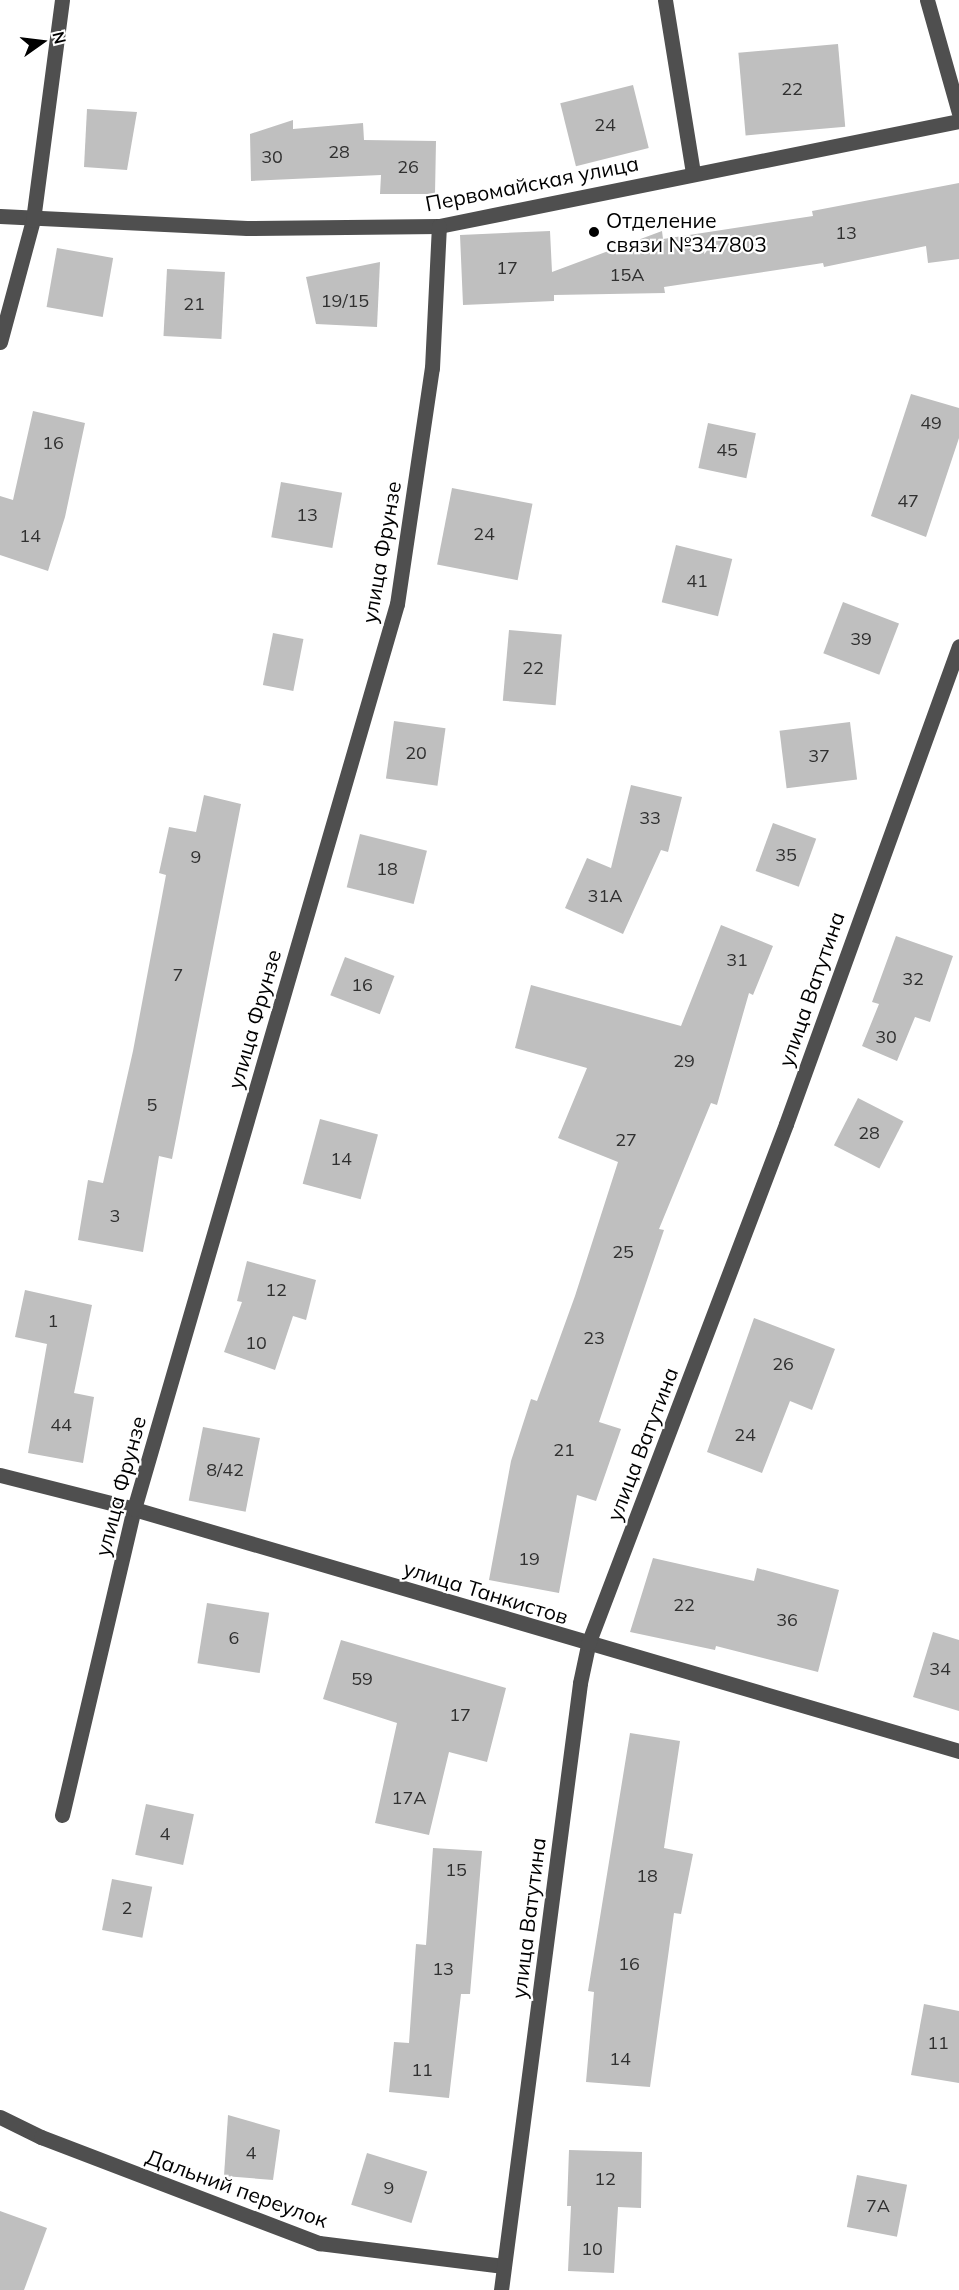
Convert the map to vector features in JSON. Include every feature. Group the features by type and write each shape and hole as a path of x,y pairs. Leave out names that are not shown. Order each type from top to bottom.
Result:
{"street":[{"path":"0,342 33,220 62,0"},
{"path":"665,0 693,172"},
{"path":"927,0 959,113"},
{"name":"Первомайская улица","path":"0,216 33,220 247,228 439,226 693,172 959,121"},
{"name":"улица Фрунзе","path":"62,1815 134,1509 397,604 432,368 439,226"},
{"name":"улица Ватутина","path":"501,2290 579,1683 588,1644 786,1124 959,646"},
{"name":"улица Танкистов","path":"0,1475 134,1509 959,1751"},
{"name":"Дальний переулок","path":"0,2117 41,2137 319,2243 504,2266"}],"building":[{"path":"838,44 845,127 746,135 738,53"},
{"path":"633,85 649,148 576,166 560,103"},
{"path":"87,109 137,112 127,170 84,167"},
{"path":"293,120 293,129 363,123 364,140 436,141 435,194 380,194 381,175 251,181 250,134"},
{"path":"959,183 959,259 928,263 926,246 824,267 823,263 664,287 665,293 554,295 554,301 463,305 460,235 550,231 552,272 662,231 663,239 813,216 812,211"},
{"path":"57,248 113,258 103,317 47,307"},
{"path":"380,262 377,327 316,324 306,277"},
{"path":"167,269 225,272 221,339 163,336"},
{"path":"911,394 959,408 959,438 926,537 871,516"},
{"path":"33,411 85,423 65,517 48,571 0,555 0,496 13,500"},
{"path":"708,423 756,433 746,478 698,468"},
{"path":"281,482 342,493 332,548 271,537"},
{"path":"452,488 532,504 518,580 437,565"},
{"path":"676,545 732,559 718,616 662,602"},
{"path":"843,602 899,624 879,675 823,653"},
{"path":"509,630 562,635 556,705 503,701"},
{"path":"273,633 303,639 293,691 263,685"},
{"path":"394,721 445,728 437,786 386,778"},
{"path":"850,722 857,780 787,788 780,731"},
{"path":"631,785 682,797 668,852 661,850 623,934 565,908 587,858 611,868"},
{"path":"204,795 241,804 172,1159 159,1156 143,1252 78,1240 88,1180 103,1183 133,1051 166,875 159,873 169,827 196,832"},
{"path":"773,823 816,839 799,887 756,871"},
{"path":"360,834 427,851 414,904 347,887"},
{"path":"721,925 773,946 753,995 749,993 717,1105 711,1103 659,1229 664,1230 599,1422 621,1429 596,1501 577,1495 559,1593 489,1580 511,1461 531,1399 537,1401 575,1296 618,1162 558,1138 587,1068 515,1048 531,985 681,1026"},
{"path":"896,936 953,956 930,1022 915,1017 897,1061 862,1046 879,1004 872,1002"},
{"path":"345,957 394,976 380,1014 330,995"},
{"path":"858,1098 903,1121 879,1168 834,1145"},
{"path":"320,1119 378,1135 361,1199 303,1184"},
{"path":"247,1261 316,1280 306,1320 293,1316 275,1370 224,1352 242,1302 237,1301"},
{"path":"25,1290 92,1305 74,1393 94,1397 83,1463 28,1453 47,1344 15,1337"},
{"path":"754,1318 835,1349 812,1410 790,1401 762,1473 707,1452"},
{"path":"203,1427 260,1438 246,1512 189,1501"},
{"path":"653,1558 754,1581 757,1568 839,1590 818,1672 716,1646 715,1650 630,1632"},
{"path":"207,1603 269,1613 260,1673 197,1663"},
{"path":"933,1632 959,1640 959,1711 913,1697"},
{"path":"341,1640 506,1688 487,1762 449,1752 429,1835 375,1823 397,1723 323,1699"},
{"path":"630,1733 680,1741 664,1848 693,1854 681,1914 674,1913 650,2087 586,2082 594,1992 588,1991"},
{"path":"146,1804 194,1814 183,1865 135,1855"},
{"path":"433,1848 482,1851 470,1994 461,1994 449,2098 389,2092 394,2042 409,2043 416,1944 426,1945"},
{"path":"112,1879 152,1887 142,1938 102,1930"},
{"path":"924,2004 959,2011 959,2083 911,2075"},
{"path":"228,2115 280,2130 273,2180 224,2176"},
{"path":"569,2150 642,2152 641,2208 618,2207 614,2273 568,2271 571,2206 567,2206"},
{"path":"367,2153 427,2171 411,2223 351,2205"},
{"path":"857,2175 907,2185 897,2237 847,2227"},
{"path":"0,2211 47,2228 24,2290 0,2290"}],"place":[{"name":"Отделение связи №347803","path":"594,232"}]}
